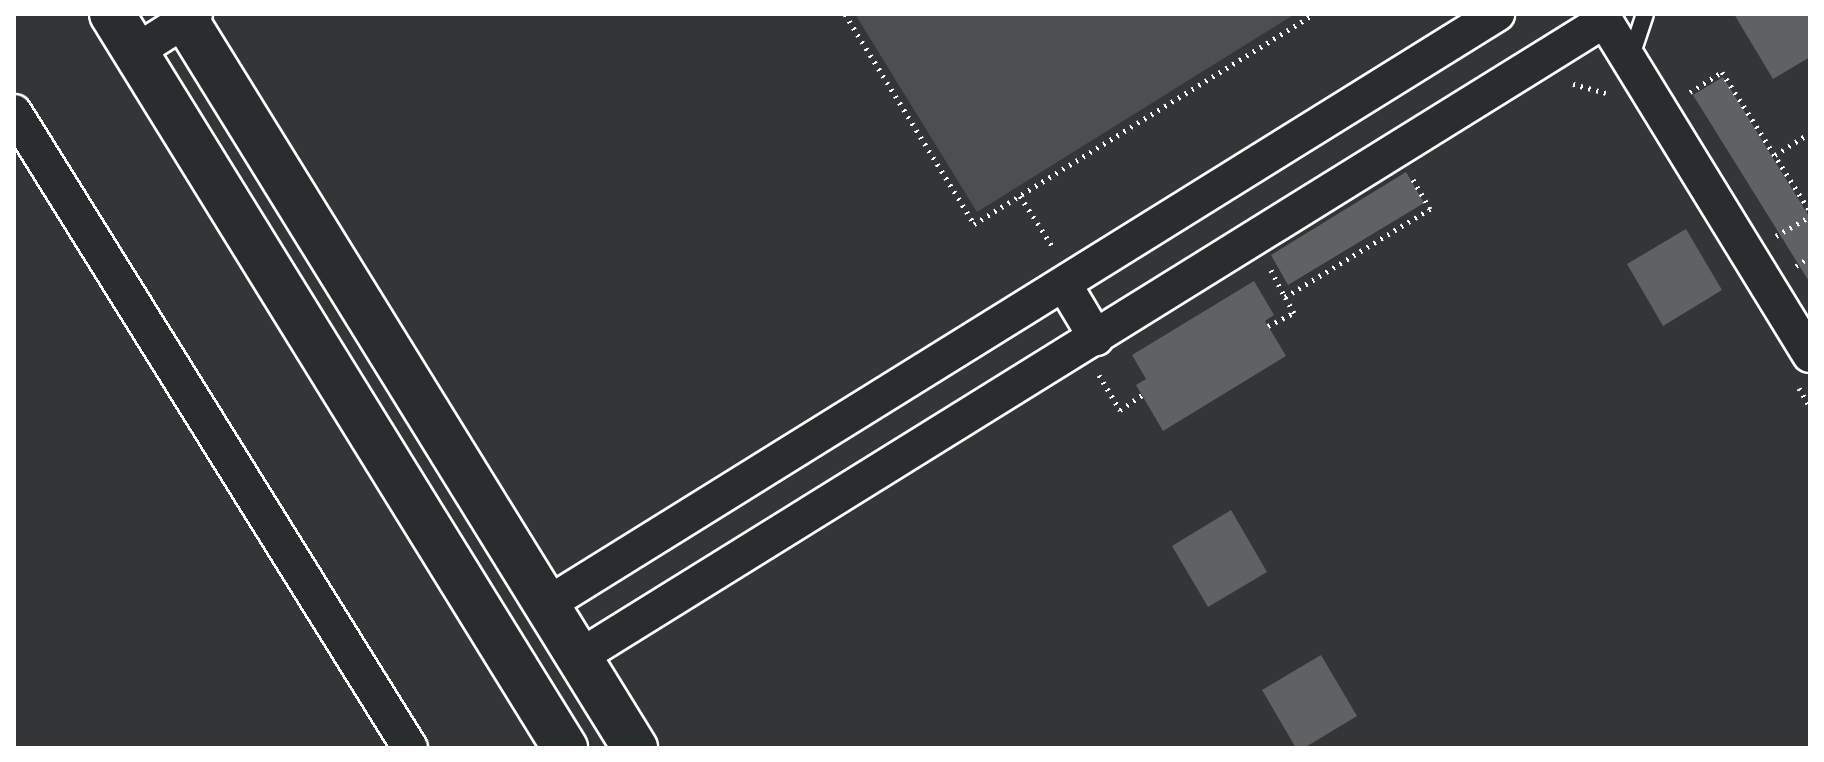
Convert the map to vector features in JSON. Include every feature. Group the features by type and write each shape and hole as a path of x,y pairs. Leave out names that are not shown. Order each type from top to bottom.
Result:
{"main road":[{"path":"112,14 565,748"},
{"path":"188,16 635,748"}],"street":[{"path":"546,605 1062,271 1497,14"},
{"path":"135,52 188,16"},
{"path":"579,657 1094,351 1603,17 1802,368"},
{"path":"14,112 410,748"},
{"path":"1062,271 1094,351"}],"lane":[{"path":"1629,61 1645,14"}],"path":[{"path":"845,14 974,224 1314,14"},
{"path":"1684,96 1722,72 1775,155 1810,214 1776,236 1774,244"},
{"path":"1558,83 1586,85 1616,102"},
{"path":"1775,155 1810,133"},
{"path":"1285,297 1430,209 1407,169"},
{"path":"1020,196 1062,271"},
{"path":"1787,264 1793,267 1810,257"},
{"path":"1265,260 1294,313 1268,326"},
{"path":"1094,351 1120,410 1142,395"},
{"path":"1802,368 1810,407"}],"shaded area":[{"path":"855,14 1295,14 977,212"}],"building":[{"path":"1734,14 1810,14 1810,57 1773,79"},
{"path":"1723,77 1810,218 1810,283 1693,95"},
{"path":"1406,172 1424,203 1288,285 1271,255"},
{"path":"1686,229 1722,290 1663,326 1627,264"},
{"path":"1254,281 1274,315 1265,321 1286,356 1163,431 1136,385 1146,379 1132,355"},
{"path":"1231,510 1267,572 1208,607 1172,546"},
{"path":"1321,655 1357,716 1304,748 1296,748 1262,690"}]}
